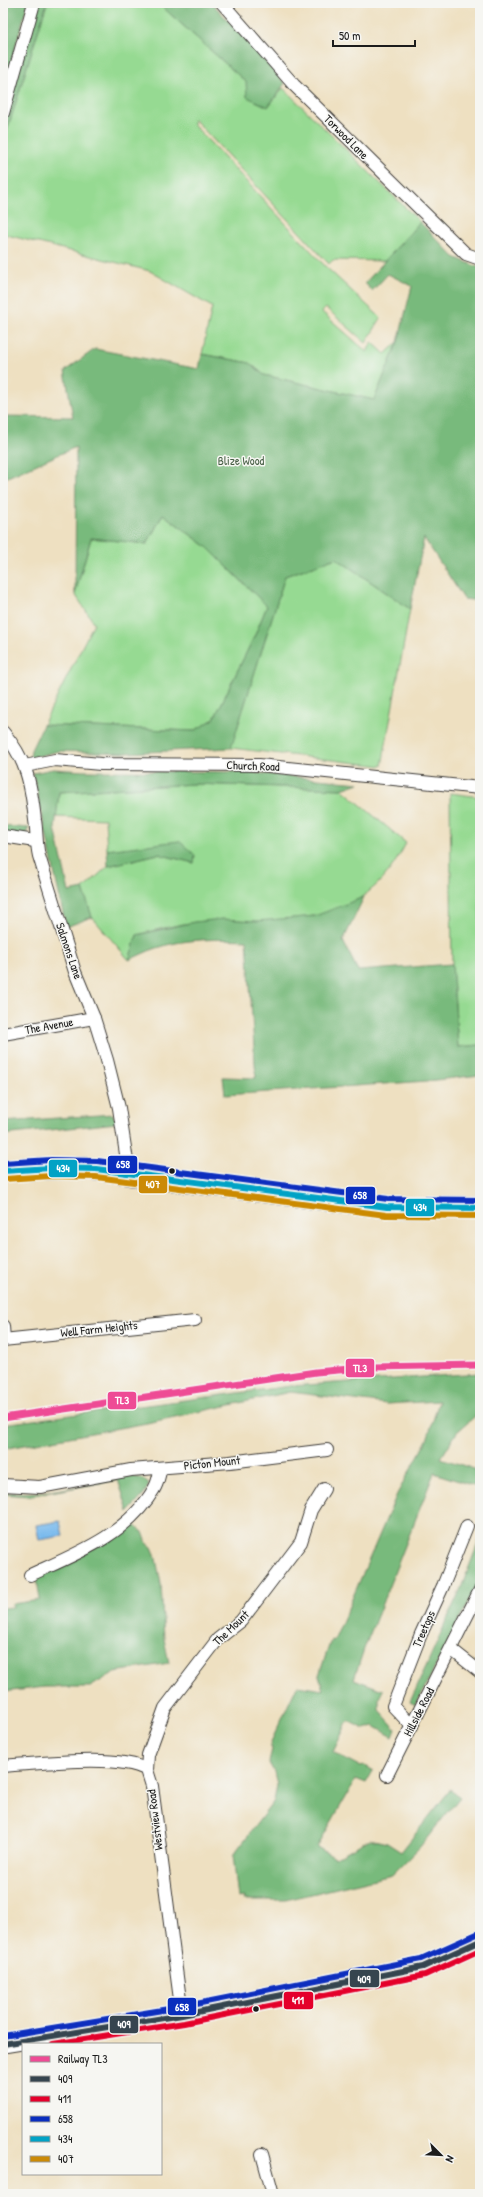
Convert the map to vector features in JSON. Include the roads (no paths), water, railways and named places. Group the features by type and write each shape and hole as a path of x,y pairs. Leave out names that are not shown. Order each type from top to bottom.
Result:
{"highway":[{"path":"3,1170 72,1167 98,1168 129,1174 387,1207 480,1208"},
{"path":"3,1186 100,1179 129,1174"}],"street":[{"path":"3,113 34,3"},
{"name":"Torwood Lane","path":"222,3 294,85 380,172 466,254 480,259"},
{"name":"Salmons Lane","path":"3,732 17,750 25,766 35,814 36,841 66,946 94,1018 120,1108 129,1174"},
{"name":"Church Road","path":"25,766 55,760 101,764 259,765 480,788"},
{"path":"3,836 36,841"},
{"name":"The Avenue","path":"3,1034 94,1018"},
{"name":"Well Farm Heights","path":"4,1340 195,1320"},
{"path":"3,1326 4,1340"},
{"name":"Picton Mount","path":"3,1485 40,1487 97,1476 327,1450"},
{"path":"30,1575 105,1538 133,1517 155,1488 160,1468"},
{"name":"The Mount","path":"147,1770 148,1755 165,1708 218,1639 241,1621 301,1542 311,1510 324,1489"},
{"name":"Treetops","path":"412,1726 393,1706 421,1634 443,1586 467,1526"},
{"name":"Hillside Road","path":"387,1775 480,1590"},
{"path":"451,1649 480,1672"},
{"path":"3,1766 116,1762 139,1765 147,1770"},
{"name":"Westview Road","path":"147,1770 152,1786 182,2015"},
{"path":"3,2044 182,2015 423,1967 480,1941"},
{"path":"262,2154 273,2194"}],"water":[{"path":"60,1521 63,1536 39,1540 36,1525"}],"rail line":[{"name":"TL3","path":"3,1418 316,1372 372,1367 480,1365"}],"park label":[{"name":"Blize Wood","path":"241,461"}]}
